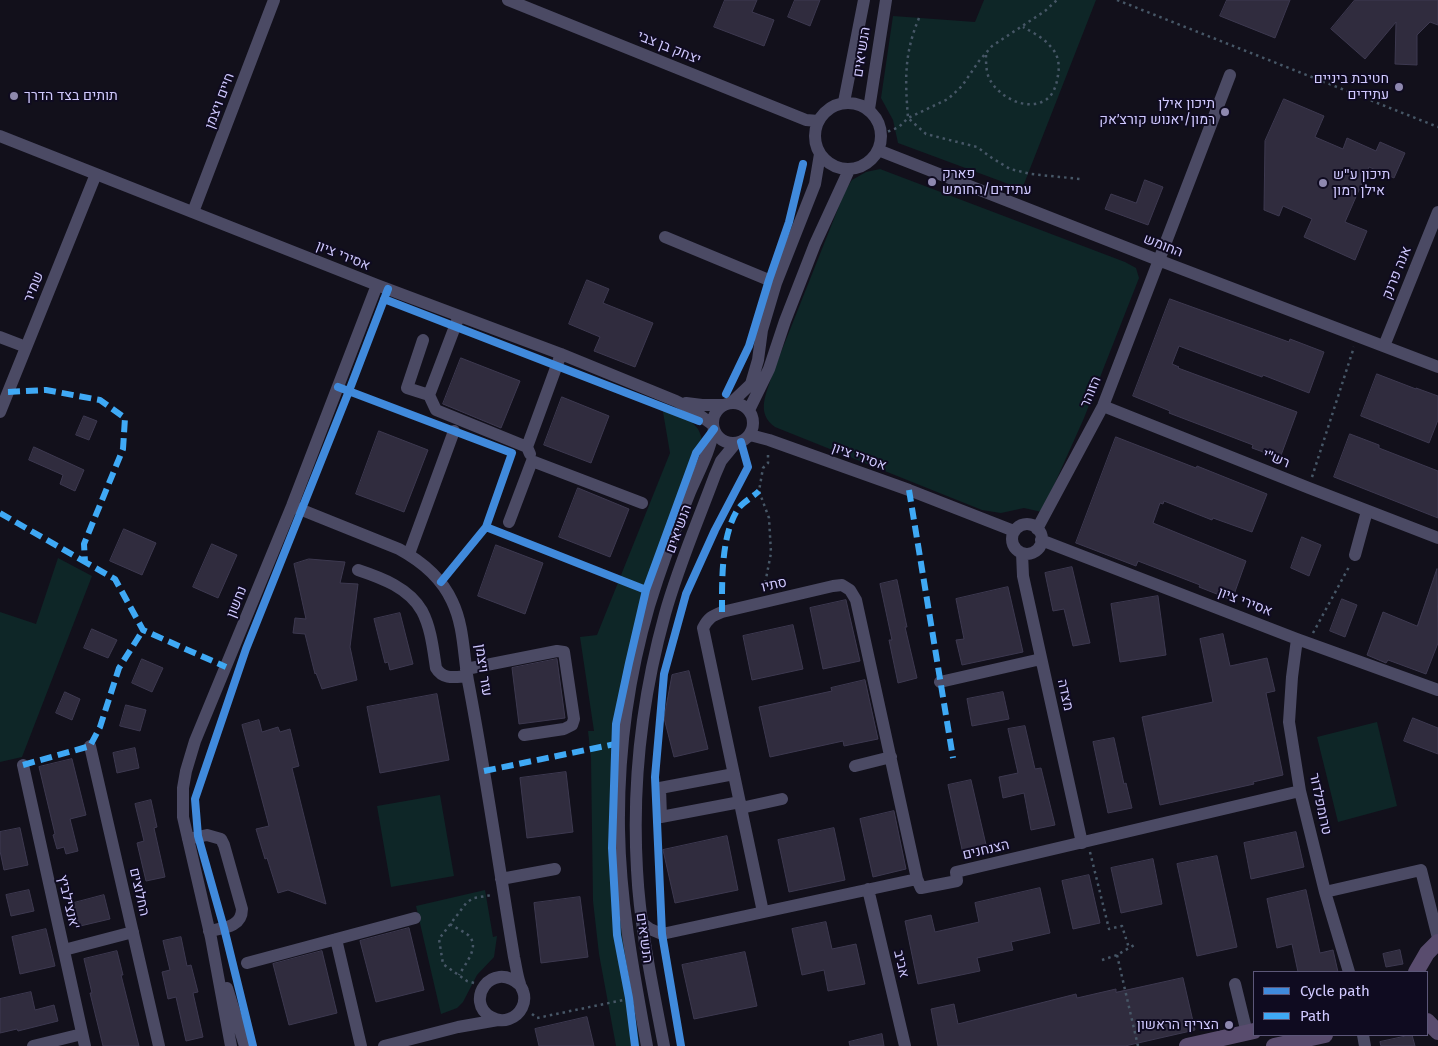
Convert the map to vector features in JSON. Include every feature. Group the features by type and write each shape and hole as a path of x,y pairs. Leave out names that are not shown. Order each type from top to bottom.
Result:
{"main road":[{"path":"1417,971 1427,953 1438,942"},
{"path":"1428,1022 1438,1032"},
{"path":"1187,1046 1251,1032"},
{"path":"1274,1046 1319,1036"}],"street":[{"name":"חיים ויצמן","path":"193,212 274,0"},
{"name":"יצחק בן צבי","path":"508,0 806,120 818,121"},
{"name":"הנשיאים","path":"844,102 864,0"},
{"name":"הנשיאים","path":"869,109 886,0"},
{"name":"הזוהר","path":"1039,534 1103,406 1230,75"},
{"path":"844,102 853,102 869,109 880,125 882,134 878,150 873,158 858,168 849,170 838,168 828,163 820,154 815,144 815,132 818,121 824,112 834,105 844,102"},
{"name":"אסירי ציון","path":"0,136 377,285 561,354 676,401 700,415 714,427"},
{"name":"החומש","path":"878,150 1438,367"},
{"path":"728,404 744,406 749,410 754,423 750,435 735,444 720,438 714,427 716,414 719,409 752,384 758,360 762,330 776,283 815,184 820,154"},
{"path":"749,410 769,369 785,321 815,244 849,170"},
{"name":"שמיר","path":"0,412 96,174"},
{"name":"אנה פרנק","path":"1384,346 1435,230 1438,212"},
{"path":"665,237 776,283"},
{"name":"נחשון","path":"231,1046 210,934 183,817 183,788 190,756 292,506 377,285"},
{"path":"459,316 429,395 436,410 526,447"},
{"path":"0,336 26,347"},
{"path":"423,340 407,388 429,395"},
{"path":"509,522 532,461 526,447 561,354"},
{"name":"אסירי ציון","path":"676,401 702,405 728,404"},
{"name":"רש\"י","path":"1103,406 1438,538"},
{"name":"הנשיאים","path":"646,1046 628,938 620,861 620,794 624,724 639,645 653,593 670,543 709,448 714,427"},
{"path":"409,554 454,431"},
{"name":"אסירי ציון","path":"750,435 909,490 1014,531"},
{"name":"הנשיאים","path":"664,1046 642,923 637,871 636,799 642,724 648,688 666,612 676,580 721,460 735,444"},
{"path":"532,461 642,503"},
{"name":"עזר ויצמן","path":"292,506 409,554 430,570 444,586 453,601 463,634 467,672 510,935 520,985"},
{"path":"1355,555 1367,510"},
{"path":"1022,524 1033,525 1039,534 1037,550 1032,553 1022,553 1014,546 1012,541 1014,531 1022,524"},
{"name":"אסירי ציון","path":"1039,534 1303,641 1438,690"},
{"name":"מצדה","path":"1022,553 1023,576 1041,659 1085,842"},
{"path":"358,570 389,582 415,600 427,622 436,668 439,673 447,677 557,651 564,652 574,719 572,725 564,729 524,735"},
{"name":"סתיו","path":"764,912 704,628 712,616 722,612 833,586 842,585 850,590 856,600 917,879"},
{"name":"טרומפלדור","path":"1303,641 1292,677 1289,722 1300,791 1325,892 1349,971"},
{"path":"940,682 1041,659"},
{"name":"החלוצים","path":"90,746 159,1046"},
{"path":"855,766 891,757"},
{"name":"אנצילביץ'","path":"23,765 84,1040"},
{"path":"734,774 660,788 661,817 782,799"},
{"name":"הצנחנים","path":"662,934 917,879 921,888 957,881 956,872 1300,791"},
{"path":"188,839 207,835 221,840 242,909 242,916 238,922 210,934"},
{"path":"501,879 556,870"},
{"path":"1325,892 1421,870 1438,938"},
{"name":"אביב","path":"868,889 905,1046"},
{"path":"246,963 415,918"},
{"path":"642,923 662,934 649,948 648,955"},
{"path":"64,950 133,932"},
{"name":"נחשון","path":"210,934 245,1046"},
{"name":"עזר ויצמן","path":"497,977 505,966 508,957 510,935"},
{"path":"336,939 361,1046"},
{"path":"384,1046 453,1028 513,1018 523,1006 523,992 520,985 507,977 497,977 488,982 483,987 480,1000 471,1016 453,1028"},
{"path":"1235,984 1251,1032"},
{"path":"480,1000 486,1013 491,1018 498,1020"},
{"path":"33,1046 84,1040"}],"path":[{"path":"882,134 899,126 908,118 948,99 962,86 992,46 1057,0"},
{"path":"1117,0 1438,127"},
{"path":"919,18 913,32 907,58 908,118 926,134 977,147 1010,169 1031,174 1080,179"},
{"path":"986,54 986,69 990,79 1006,97 1028,104 1040,103 1049,98 1056,86 1059,72 1058,58 1050,46 1022,26"},
{"path":"1309,488 1357,336"},
{"path":"762,603 771,553 769,518 759,491 764,468 768,463 769,440"},
{"path":"1303,641 1355,555"},
{"path":"1085,842 1109,929 1122,926 1129,948"},
{"path":"483,987 467,981 443,964 440,939 467,902 474,898 504,893"},
{"path":"450,924 469,936 473,943 473,951 459,975"},
{"path":"1102,960 1117,955 1136,944"},
{"path":"1117,955 1138,1046"},
{"path":"628,989 630,1008"},
{"path":"523,1006 537,1018 629,998"}],"green space":[{"path":"984,0 1096,0 1022,189 898,143 893,120 881,98 893,16 975,22"},
{"path":"880,169 1125,262 1136,268 1139,278 1084,418 1042,512 1024,508 1001,513 982,510 775,427 765,416 765,396 772,375 845,191 852,180 866,172"},
{"path":"662,406 695,425 700,433 703,445 665,544 620,727 627,965 640,1046 616,1046 599,954 593,901 591,758 588,731 594,731 580,637 597,635 670,453"},
{"path":"58,558 92,576 22,757 0,762 0,612 36,624"},
{"path":"1377,722 1397,806 1338,822 1317,737"},
{"path":"440,795 454,876 391,887 377,806"},
{"path":"485,890 493,937 497,936 494,957 477,975 463,1002 457,1008 441,1014 416,906"}],"building":[{"path":"725,0 757,0 752,12 774,20 764,46 714,27"},
{"path":"795,0 820,0 810,26 788,17"},
{"path":"1227,0 1290,0 1275,38 1220,16"},
{"path":"1355,0 1438,0 1438,25 1430,22 1417,35 1417,65 1395,64 1396,22 1365,59 1331,29"},
{"path":"1284,99 1324,116 1315,137 1343,149 1347,138 1376,151 1380,142 1405,153 1394,178 1369,167 1345,222 1367,231 1355,260 1304,237 1312,219 1283,206 1279,216 1264,210 1265,141"},
{"path":"1145,180 1163,187 1148,225 1105,209 1111,194 1136,203"},
{"path":"587,280 609,289 603,303 653,323 635,367 594,351 600,337 569,324"},
{"path":"1170,299 1289,342 1290,339 1324,352 1309,393 1179,346 1172,364 1178,368 1297,412 1280,458 1252,448 1253,445 1169,413 1170,411 1133,396"},
{"path":"461,358 520,381 501,428 443,404"},
{"path":"1377,374 1438,396 1438,420 1429,443 1361,416"},
{"path":"562,397 609,416 591,463 544,445"},
{"path":"84,416 97,421 89,440 76,435"},
{"path":"379,431 428,450 404,512 356,494"},
{"path":"1350,434 1379,445 1379,448 1438,471 1438,518 1334,477"},
{"path":"1116,437 1267,494 1252,532 1213,518 1212,520 1164,501 1163,504 1160,503 1153,523 1246,561 1232,600 1199,587 1200,585 1138,561 1136,566 1076,543"},
{"path":"34,447 84,470 75,491 60,484 63,475 29,460"},
{"path":"578,488 629,509 610,557 559,537"},
{"path":"124,529 156,543 142,575 110,561"},
{"path":"1302,537 1321,545 1309,576 1291,568"},
{"path":"212,544 237,555 218,598 193,587"},
{"path":"496,545 543,563 525,614 478,596"},
{"path":"309,559 345,562 340,583 358,584 350,647 357,680 322,689 315,674 305,634 293,633 295,618 306,619 294,564"},
{"path":"1072,567 1090,643 1073,646 1064,609 1053,611 1045,573"},
{"path":"1437,569 1438,643 1426,674 1388,660 1386,663 1367,655 1383,612 1417,626"},
{"path":"897,580 907,627 905,627 917,678 898,683 889,640 892,640 880,584"},
{"path":"1008,587 1023,652 962,665 956,640 964,639 956,599"},
{"path":"1158,596 1166,655 1120,662 1111,604"},
{"path":"1342,599 1357,605 1345,637 1330,631"},
{"path":"846,600 860,661 823,669 810,608"},
{"path":"400,613 413,664 390,670 388,662 385,663 374,619"},
{"path":"793,625 803,669 752,680 743,636"},
{"path":"92,629 117,640 108,658 84,648"},
{"path":"1223,634 1230,666 1267,658 1275,691 1266,693 1283,775 1253,782 1254,784 1160,805 1142,717 1213,702 1200,639"},
{"path":"142,659 163,668 152,692 132,683"},
{"path":"557,659 565,718 519,724 512,668"},
{"path":"689,671 708,749 674,757 664,718 672,675"},
{"path":"865,680 878,739 844,746 843,741 770,757 759,707 832,691 831,688"},
{"path":"65,692 80,699 72,720 56,713"},
{"path":"1003,692 1009,719 972,726 967,699"},
{"path":"437,694 449,760 380,773 367,707"},
{"path":"126,705 146,710 140,731 120,726"},
{"path":"1413,718 1438,728 1438,754 1404,741"},
{"path":"259,720 262,732 278,727 280,732 290,729 299,766 292,768 326,904 288,890 278,893 267,858 265,859 256,829 269,826 242,725"},
{"path":"1025,726 1035,769 1041,768 1055,825 1031,830 1024,793 1003,798 999,777 1018,773 1008,729"},
{"path":"1114,738 1124,784 1126,783 1132,808 1108,813 1093,742"},
{"path":"135,748 139,768 117,773 113,753"},
{"path":"72,759 86,815 70,819 78,851 66,854 64,847 57,849 39,767"},
{"path":"566,772 573,832 527,838 520,778"},
{"path":"971,780 987,849 963,854 948,785"},
{"path":"151,800 157,827 154,828 165,877 146,881 137,843 144,841 135,804"},
{"path":"894,811 906,869 873,877 860,819"},
{"path":"20,828 28,865 4,870 0,851 0,832"},
{"path":"834,828 845,880 789,892 778,840"},
{"path":"1296,832 1304,867 1251,879 1244,843"},
{"path":"727,836 738,890 675,903 663,850"},
{"path":"1217,856 1237,947 1197,956 1177,864"},
{"path":"1153,859 1162,904 1121,913 1111,868"},
{"path":"1089,875 1100,923 1073,929 1062,881"},
{"path":"1040,888 1050,933 1011,942 1013,950 977,958 980,971 918,984 905,921 931,915 935,932 979,922 975,903"},
{"path":"29,890 34,911 11,916 6,895"},
{"path":"1306,890 1320,953 1333,950 1338,971 1298,971 1292,944 1277,948 1267,899"},
{"path":"104,895 110,919 76,927 70,904"},
{"path":"580,897 588,957 541,963 534,903"},
{"path":"826,922 832,949 856,944 865,984 828,991 824,970 802,975 792,929"},
{"path":"409,928 424,990 376,1002 360,941"},
{"path":"46,929 55,966 20,974 12,937"},
{"path":"181,937 187,966 191,965 198,992 193,993 203,1037 186,1041 176,997 168,999 162,972 170,970 163,941"},
{"path":"1400,950 1403,964 1386,967 1383,954"},
{"path":"117,951 123,975 121,975 139,1046 103,1046 90,993 92,993 84,959"},
{"path":"322,951 337,1013 289,1025 273,964"},
{"path":"745,952 757,1006 694,1019 682,965"},
{"path":"1183,978 1195,1030 1125,1046 938,1046 931,1009 954,1004 958,1024 1076,994 1077,998 1116,989 1116,992"},
{"path":"31,992 35,1010 54,1005 58,1021 18,1031 17,1029 0,1033 0,999"},
{"path":"587,1017 594,1046 539,1046 535,1029"},
{"path":"882,1034 884,1046 850,1046 849,1042"},
{"path":"1412,1036 1415,1046 1381,1046 1380,1042"}],"marked path":[{"path":"8,392 46,390 100,400 125,418 123,449 84,544 85,562 115,579 143,630 226,667"},
{"path":"909,490 953,758"},
{"path":"722,612 725,545 728,532 738,509 759,491"},
{"path":"0,513 85,562"},
{"path":"23,765 90,746 100,727 119,668 143,630"},
{"path":"484,771 615,744"}],"cycle path":[{"path":"726,394 749,346 789,222 803,164"},
{"path":"253,1046 224,928 198,836 195,799 246,649 388,289"},
{"path":"384,299 699,421"},
{"path":"338,387 512,453 486,527 646,590"},
{"path":"635,1046 629,998 617,935 612,848 616,724 646,590 696,453 714,429"},
{"path":"681,1046 662,934 655,777 664,674 686,594 715,530 748,467 741,442"},
{"path":"441,582 486,527"}],"place":[{"name":"חטיבת ביניים עתידים","path":"1399,87"},
{"name":"תותים בצד הדרך","path":"14,96"},
{"name":"תיכון אילן רמון/יאנוש קורצ׳אק","path":"1225,112"},
{"name":"פארק עתידים/החומש","path":"932,182"},
{"name":"תיכון ע\"ש אילן רמון","path":"1323,183"},
{"name":"הצריף הראשון","path":"1229,1025"}]}
